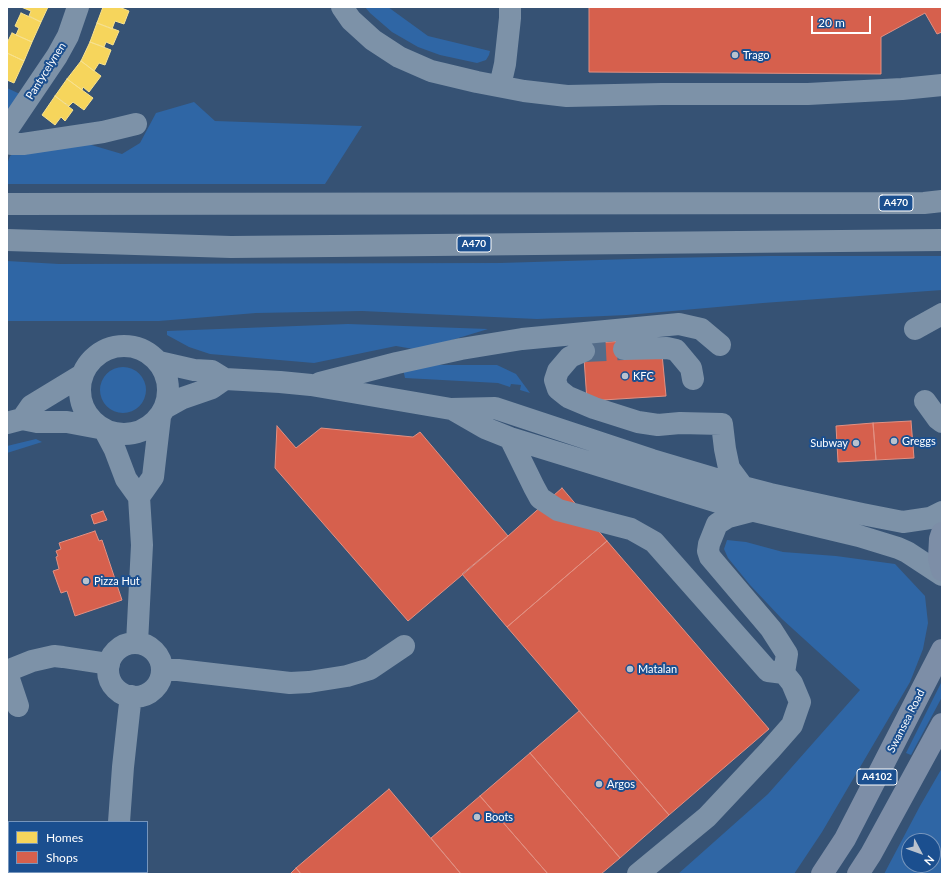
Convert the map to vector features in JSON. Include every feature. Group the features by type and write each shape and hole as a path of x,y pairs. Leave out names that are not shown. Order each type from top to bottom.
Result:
{"highway":[{"name":"A470","path":"7,204 887,203 942,201"},
{"name":"A470","path":"7,240 231,247 942,240"}],"main road":[{"path":"942,532 939,558 942,570"},
{"name":"Swansea Road","path":"822,874 845,839 942,650"},
{"name":"A4102","path":"858,874 871,854 942,724"}],"street":[{"name":"Pantycelynen","path":"7,130 57,56 68,36 78,7"},
{"path":"342,7 351,20 373,40 399,57 431,71 524,91 567,96 662,94 808,94 902,89 942,85"},
{"path":"500,86 505,64 510,7"},
{"path":"7,141 11,144 22,144 103,132 136,124"},
{"path":"928,331 942,314"},
{"path":"311,385 397,363 461,349 522,340 679,324 700,329 720,345"},
{"path":"15,421 31,406 82,374 92,359 108,348 126,345 145,350 159,362 167,377 169,393 162,413 153,477 139,497"},
{"path":"624,349 667,348 676,350 691,368 693,379"},
{"path":"584,351 570,357 558,371 555,380 558,389 568,397 594,408 638,422 658,425 680,423 722,424 724,449 729,468 743,487"},
{"path":"159,362 194,370 212,371 225,379 311,385 451,409 495,408 652,460 743,487 903,522 930,518 942,512"},
{"path":"82,374 79,390 81,404 88,418 102,429 115,450 126,479 139,497 142,545 137,643"},
{"path":"15,421 67,422 102,429 117,434 129,435 141,432 162,413 183,398 212,388 225,379"},
{"path":"925,401 938,419 942,422"},
{"path":"451,409 485,428 510,438 751,511 859,536 898,548 907,552 942,575"},
{"path":"510,438 540,498 558,510 631,529 654,542 768,671 784,673 792,683 800,702 792,725 707,817 638,874"},
{"path":"751,511 728,517 717,524 709,544 708,551 710,557 771,629 787,654 784,673"},
{"path":"130,643 137,643 148,646 156,653 162,670 160,679 155,687 148,693 139,696 132,696 121,693 114,687 109,679 109,664 114,652 122,646 130,643"},
{"path":"162,670 178,670 290,683 309,682 347,676 370,669 404,646"},
{"path":"18,706 7,672 32,661 54,656 109,664"},
{"path":"120,821 123,767 132,696"}],"shaded area":[{"path":"365,7 388,7 428,36 490,51 489,55 486,60 477,63 440,55 418,47 392,32"},
{"path":"7,88 20,94 7,111"},
{"path":"194,102 215,121 362,126 325,184 7,184 7,164 10,156 23,148 88,144 122,154 140,143 156,113"},
{"path":"770,256 942,256 942,290 763,303 627,315 537,319 362,311 256,313 159,321 7,321 7,261 59,264 500,263"},
{"path":"348,324 488,329 419,350 396,346 314,363 210,354 189,347 167,335 167,331"},
{"path":"422,365 497,365 516,374 530,393 520,390 521,385 511,384 510,387 498,383 405,378 403,369"},
{"path":"118,367 128,367 136,371 142,377 146,385 146,395 142,403 136,409 128,413 118,413 110,409 104,403 100,395 100,385 104,377 110,371"},
{"path":"36,439 42,442 7,453 7,446"},
{"path":"727,540 746,542 783,552 836,556 895,564 925,596 928,623 923,649 910,682 822,832 794,874 678,874 768,794 860,690 782,619 750,585 728,558 724,549"},
{"path":"942,681 942,697 911,755 906,753"},
{"path":"942,768 942,874 884,874 901,842 901,873 941,873 941,833 906,833"}],"building: Homes":[{"path":"21,7 48,7 41,22 29,16 31,11"},
{"path":"103,7 119,7 129,11 124,24 115,21 112,29 97,23"},
{"path":"21,13 41,22 32,42 16,35 19,28 15,26"},
{"path":"97,23 119,31 113,45 106,42 104,47 90,42"},
{"path":"12,33 32,42 24,61 7,53 7,43"},
{"path":"90,42 111,50 105,65 99,63 94,71 81,61"},
{"path":"7,53 24,61 14,83 7,80"},
{"path":"81,61 101,76 89,92 83,87 82,90 67,79"},
{"path":"67,79 93,98 84,110 73,102 69,106 55,96"},
{"path":"55,96 73,110 65,121 61,117 55,125 42,115"}],"building: Shops":[{"name":"Trago","path":"589,7 942,7 942,32 937,34 925,13 881,37 881,74 589,72"},
{"name":"KFC","path":"624,341 662,354 666,396 587,401 583,344"},
{"name":"Greggs","path":"911,421 914,458 876,460 873,423"},
{"name":"Subway","path":"873,423 876,460 838,462 836,426"},
{"path":"277,426 296,448 321,428 413,437 420,432 508,536 408,621 275,468"},
{"path":"562,488 607,541 507,627 462,574"},
{"path":"103,511 107,520 94,524 91,515"},
{"name":"Pizza Hut","path":"95,531 99,541 102,540 122,600 75,616 67,591 61,593 53,571 59,569 56,551 61,549 59,543"},
{"name":"Matalan","path":"607,541 769,729 669,815 507,627"},
{"name":"Argos","path":"579,711 669,815 620,858 530,753"},
{"path":"530,753 620,858 601,874 548,874 480,796"},
{"path":"389,789 461,874 301,874 296,868"},
{"name":"Boots","path":"480,796 548,874 461,874 431,838"},
{"path":"296,868 301,874 290,874"}],"tunnel":[{"path":"584,351 624,349"}],"place":[{"name":"Trago","path":"735,55"},
{"name":"KFC","path":"625,376"},
{"name":"Greggs","path":"894,441"},
{"name":"Subway","path":"856,443"},
{"name":"Pizza Hut","path":"86,581"},
{"name":"Matalan","path":"630,669"},
{"name":"Argos","path":"599,784"},
{"name":"Boots","path":"477,817"}]}
